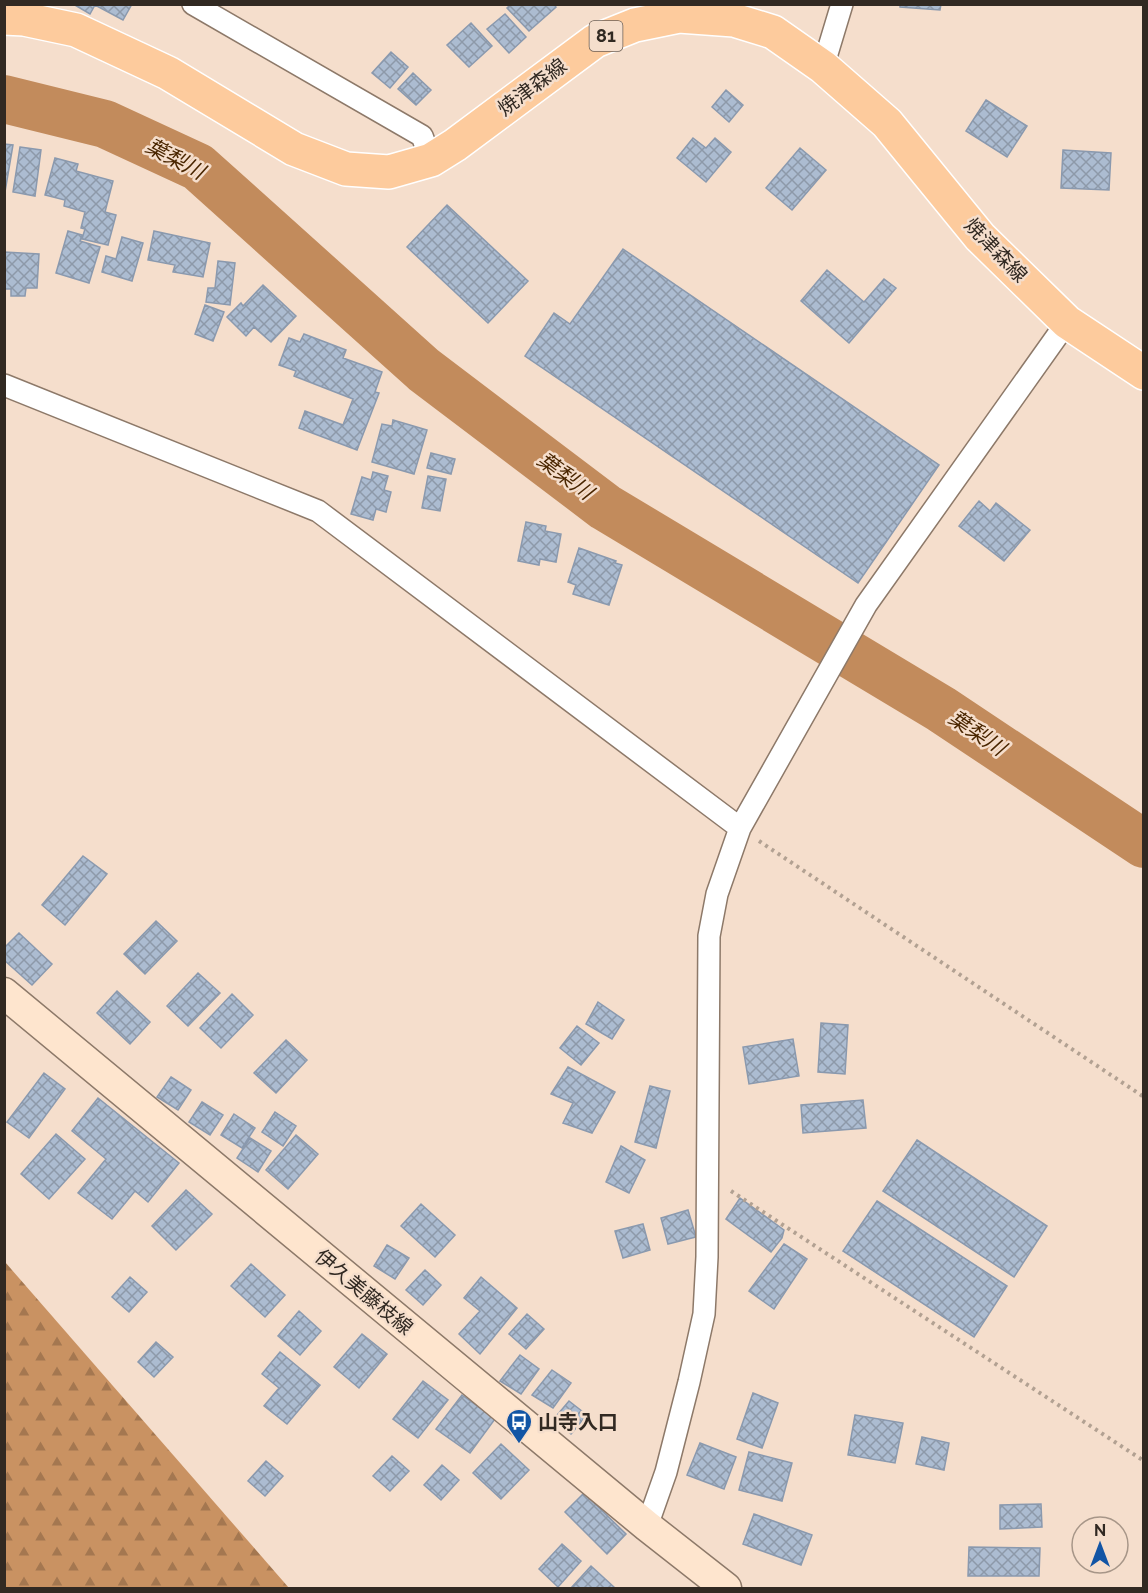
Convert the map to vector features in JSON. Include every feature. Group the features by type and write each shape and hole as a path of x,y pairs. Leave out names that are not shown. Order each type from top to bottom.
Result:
{"main road":[{"name":"焼津森線","path":"4,18 24,19 76,30 168,73 294,149 346,169 389,171 431,159 455,145 595,41 635,25 679,16 735,20 773,32 823,67 887,123 980,237 1067,322 1143,373"},
{"name":"伊久美藤枝線","path":"4,993 647,1526 726,1588"}],"street":[{"path":"193,4 422,136 431,159"},
{"path":"823,67 843,4"},
{"path":"647,1526 666,1472 704,1314 707,1257 709,936 717,894 740,828 866,605 1067,322"},
{"path":"4,385 318,511 740,828"}],"path":[{"path":"740,828 1143,1097"},
{"path":"707,1176 1143,1461"}],"green space":[{"path":"5,1262 289,1588 5,1588"}],"building":[{"path":"73,4 132,4 123,20 95,5 90,14"},
{"path":"511,4 554,4 556,7 529,31 507,8"},
{"path":"900,4 941,4 940,10 900,7"},
{"path":"505,14 526,37 509,53 487,29"},
{"path":"471,23 492,46 469,67 447,45"},
{"path":"391,52 408,67 390,88 372,73"},
{"path":"413,73 431,90 416,105 398,89"},
{"path":"726,90 743,105 729,122 712,107"},
{"path":"986,100 1027,126 1007,157 966,131"},
{"path":"693,138 706,148 715,138 731,152 706,182 677,158"},
{"path":"4,144 13,145 5,192 4,192"},
{"path":"20,147 41,150 35,196 13,192"},
{"path":"800,148 826,170 792,210 766,188"},
{"path":"1063,150 1111,153 1109,190 1061,188"},
{"path":"55,158 78,164 76,171 113,181 105,212 116,215 108,245 82,239 85,229 81,228 85,212 64,206 65,200 45,195"},
{"path":"447,205 528,281 488,323 407,247"},
{"path":"68,231 82,235 80,241 100,247 89,283 56,273"},
{"path":"154,231 210,243 203,277 173,272 175,265 148,260"},
{"path":"122,237 143,243 132,281 102,272 106,256 116,259"},
{"path":"623,249 939,465 858,583 525,356 554,313 570,324"},
{"path":"4,252 39,254 37,288 26,288 25,296 11,296 11,289 4,289"},
{"path":"218,261 235,263 230,305 206,302 208,288 215,288"},
{"path":"827,270 864,302 884,279 896,288 849,343 801,301"},
{"path":"263,285 296,316 271,342 254,327 246,336 227,317 241,303 243,306"},
{"path":"205,305 224,312 213,341 195,334"},
{"path":"304,334 346,350 343,358 382,372 375,392 379,393 357,450 299,428 305,411 343,425 353,399 294,376 296,371 279,365 289,338 300,342"},
{"path":"393,420 427,430 414,474 372,462 382,424 392,426"},
{"path":"431,453 455,459 451,474 427,468"},
{"path":"373,472 388,476 384,490 391,492 386,512 376,509 373,520 351,514 362,477 371,480"},
{"path":"428,476 446,479 440,511 422,508"},
{"path":"979,501 990,511 996,503 1030,530 1004,561 959,526"},
{"path":"526,522 546,526 545,531 561,534 556,562 540,559 539,565 518,561"},
{"path":"579,548 622,565 609,605 573,594 576,585 568,582"},
{"path":"83,856 107,874 65,925 42,905"},
{"path":"156,921 177,941 145,974 124,954"},
{"path":"19,933 52,964 32,985 4,960 4,948"},
{"path":"198,973 220,993 188,1026 167,1006"},
{"path":"117,991 150,1022 130,1044 97,1013"},
{"path":"232,994 253,1015 221,1048 200,1028"},
{"path":"598,1002 624,1020 612,1039 586,1024"},
{"path":"821,1023 848,1025 845,1074 818,1072"},
{"path":"577,1026 599,1043 581,1065 560,1048"},
{"path":"793,1039 799,1076 749,1084 743,1047"},
{"path":"286,1040 307,1060 276,1093 254,1073"},
{"path":"568,1067 615,1092 592,1133 563,1123 573,1103 551,1094"},
{"path":"44,1073 65,1089 29,1138 7,1122"},
{"path":"171,1077 191,1090 178,1110 157,1097"},
{"path":"650,1086 670,1091 656,1148 635,1142"},
{"path":"98,1098 179,1163 148,1202 135,1191 112,1219 78,1193 106,1159 72,1131"},
{"path":"863,1100 866,1128 803,1133 801,1105"},
{"path":"202,1102 223,1115 210,1135 189,1122"},
{"path":"275,1112 296,1126 283,1146 262,1132"},
{"path":"234,1114 255,1128 242,1148 221,1135"},
{"path":"56,1134 85,1159 49,1199 21,1174"},
{"path":"296,1135 318,1154 288,1189 266,1170"},
{"path":"250,1138 271,1151 258,1172 237,1158"},
{"path":"917,1140 1047,1226 1014,1277 883,1191"},
{"path":"621,1146 645,1160 629,1193 606,1182"},
{"path":"186,1190 212,1214 176,1250 152,1226"},
{"path":"740,1198 784,1230 782,1238 771,1252 726,1219"},
{"path":"877,1201 1007,1286 974,1337 843,1251"},
{"path":"421,1204 455,1235 435,1257 401,1226"},
{"path":"688,1210 696,1237 668,1244 661,1218"},
{"path":"643,1224 650,1250 623,1258 615,1231"},
{"path":"784,1244 807,1259 774,1309 749,1291"},
{"path":"387,1245 409,1258 395,1279 374,1266"},
{"path":"251,1264 285,1295 265,1317 231,1286"},
{"path":"425,1270 441,1285 423,1305 406,1290"},
{"path":"130,1277 147,1292 129,1312 112,1297"},
{"path":"481,1277 517,1308 480,1354 459,1334 480,1311 464,1298"},
{"path":"299,1311 321,1331 300,1355 278,1336"},
{"path":"527,1314 544,1329 526,1349 509,1334"},
{"path":"362,1334 387,1354 359,1388 334,1367"},
{"path":"156,1342 173,1357 154,1377 138,1362"},
{"path":"280,1352 320,1385 287,1424 264,1406 279,1388 262,1374"},
{"path":"520,1355 539,1369 521,1394 500,1381"},
{"path":"552,1370 571,1383 553,1408 532,1395"},
{"path":"423,1381 448,1400 418,1438 393,1419"},
{"path":"753,1393 778,1403 762,1448 737,1439"},
{"path":"462,1395 495,1419 470,1453 436,1429"},
{"path":"569,1401 587,1415 571,1434 553,1420"},
{"path":"855,1415 903,1423 895,1463 848,1455"},
{"path":"922,1437 949,1443 944,1470 916,1464"},
{"path":"700,1443 736,1457 724,1489 687,1475"},
{"path":"501,1444 529,1470 501,1499 473,1473"},
{"path":"749,1452 792,1463 782,1501 739,1490"},
{"path":"392,1456 409,1471 390,1491 373,1476"},
{"path":"266,1461 283,1476 265,1496 248,1481"},
{"path":"442,1465 459,1480 441,1500 424,1485"},
{"path":"584,1493 626,1534 607,1554 565,1512"},
{"path":"1041,1504 1042,1527 1000,1529 1000,1505"},
{"path":"754,1514 812,1535 801,1565 743,1544"},
{"path":"562,1544 581,1561 558,1587 539,1569"},
{"path":"969,1547 1040,1548 1039,1576 968,1576"},
{"path":"591,1566 615,1588 571,1588"}],"waterway":[{"name":"葉梨川","path":"4,99 105,124 198,167 424,370 605,507 941,709 1144,844"}],"place":[{"name":"山寺入口","path":"519,1445"}]}
